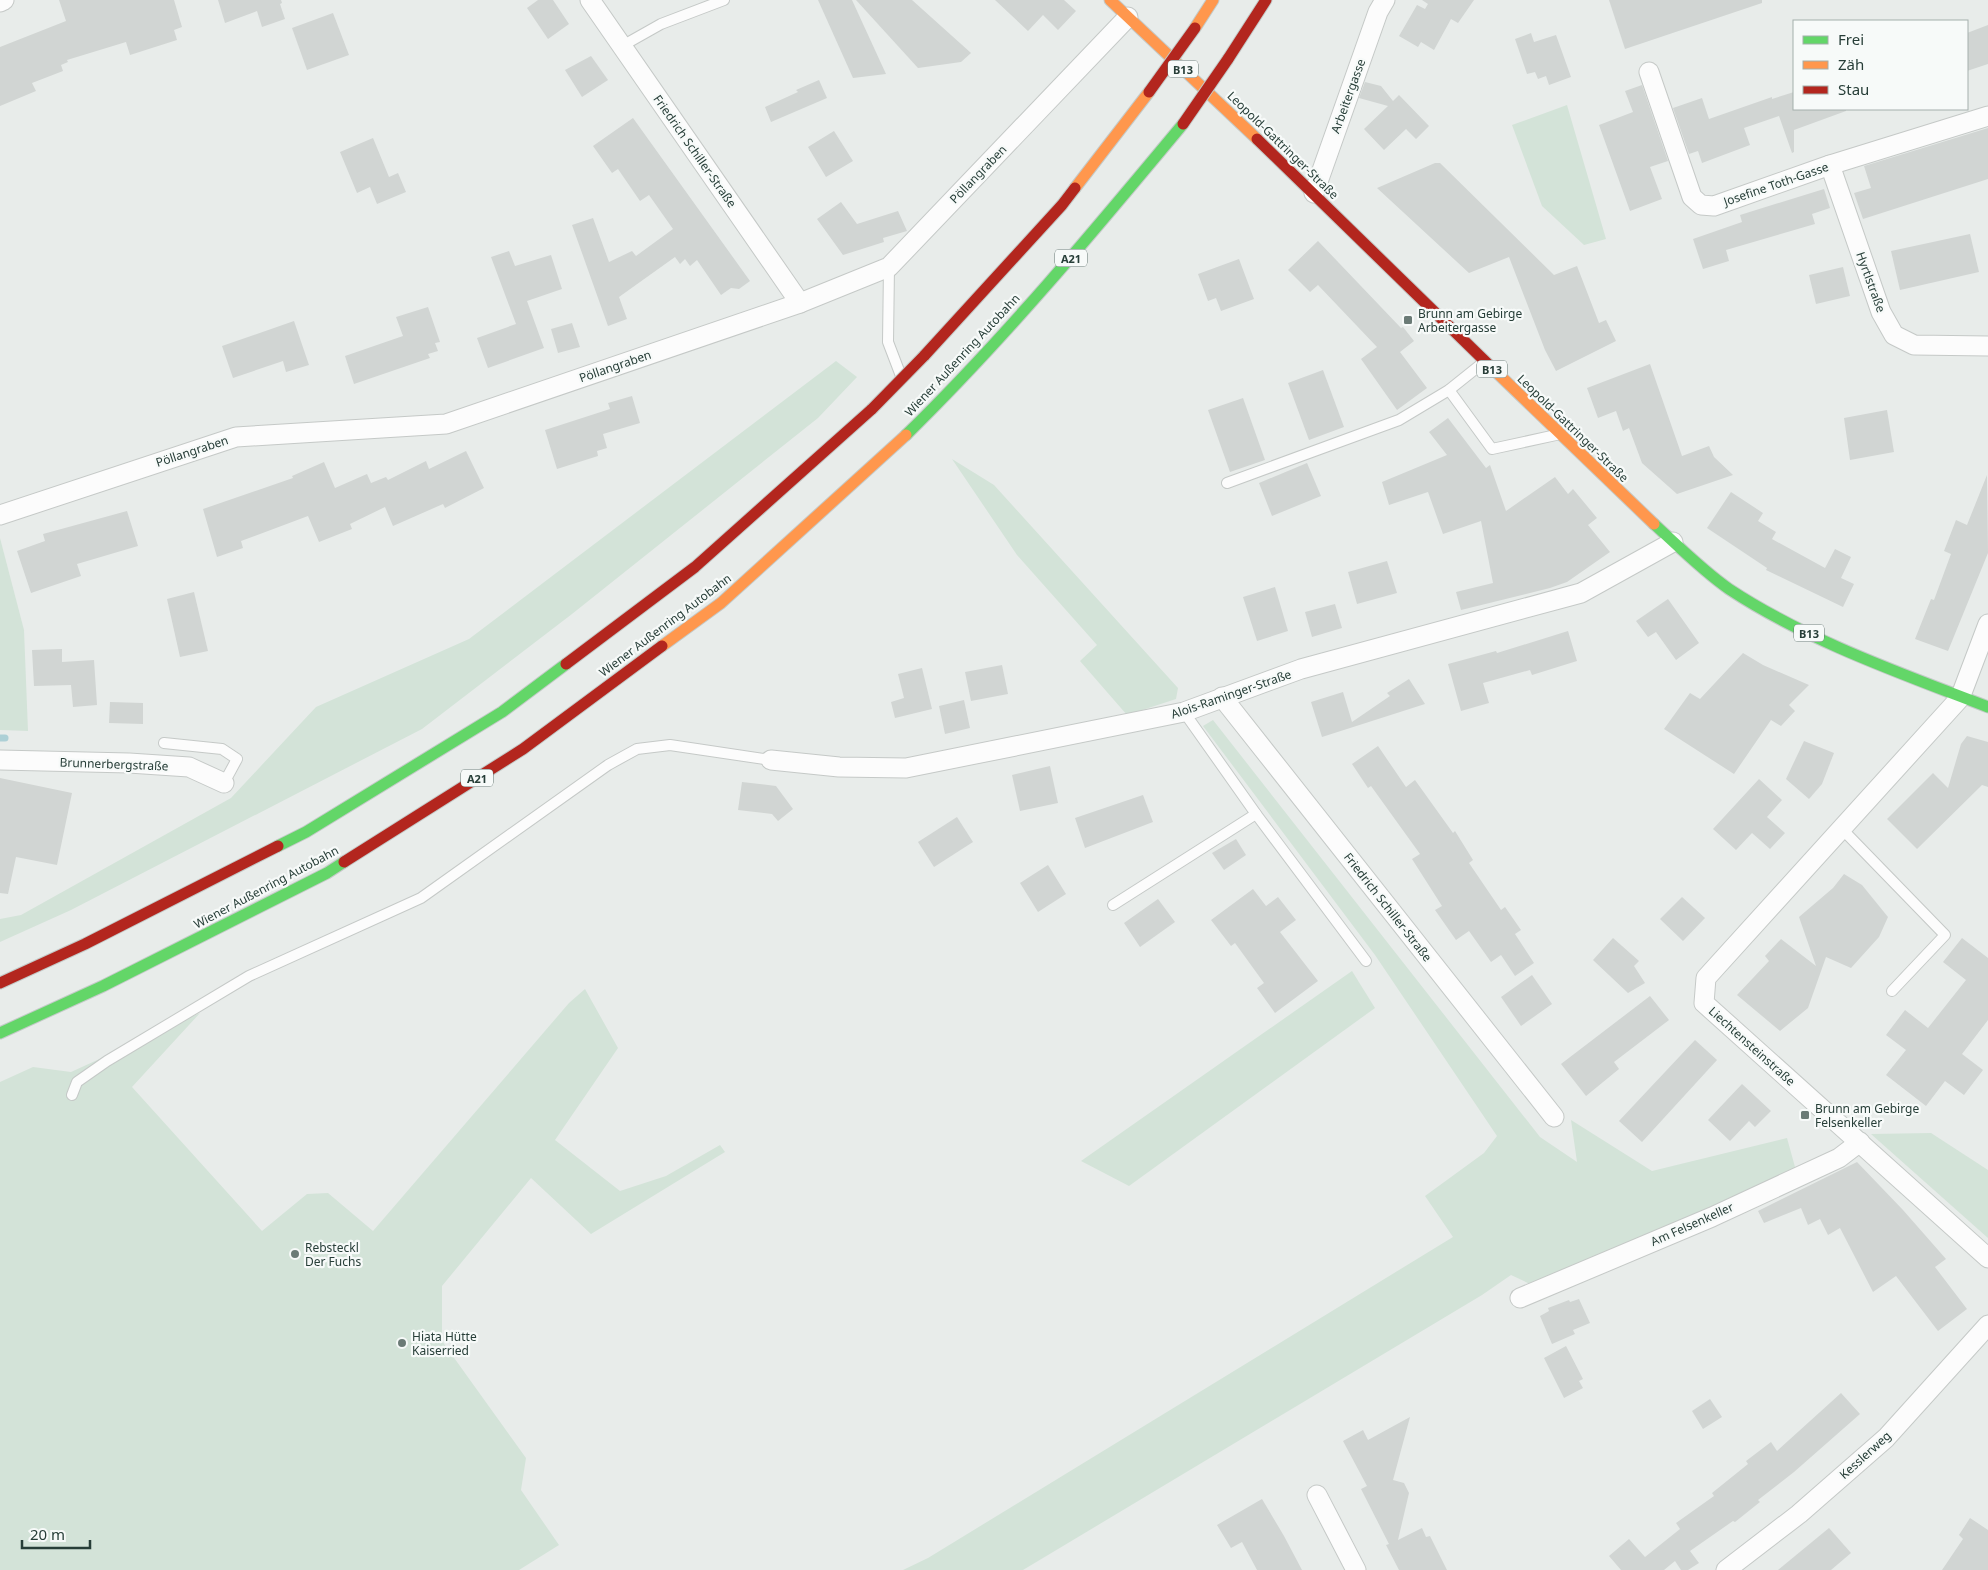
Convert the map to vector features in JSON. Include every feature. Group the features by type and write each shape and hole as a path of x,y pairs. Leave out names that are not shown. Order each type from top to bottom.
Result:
{"main road":[{"name":"Leopold-Gattringer-Straße","path":"1110,0 1314,193 1559,434 1673,542 1728,588 1794,626 1875,664 1960,698 1988,707"},
{"path":"0,983 84,944 306,832 502,712 695,567 872,409 924,356 1062,204 1148,92 1213,0"},
{"name":"Wiener Außenring Autobahn","path":"0,1034 103,986 327,873 523,749 721,603 900,441 954,388 1093,232 1182,124 1228,60 1266,0"}],"street":[{"path":"0,2 4,0"},
{"name":"Friedrich Schiller-Straße","path":"590,0 800,303"},
{"name":"Arbeitergasse","path":"1314,193 1378,12 1385,0"},
{"name":"Pöllangraben","path":"0,515 236,437 446,424 800,303 889,267 1128,17"},
{"name":"Josefine Toth-Gasse","path":"1649,72 1692,197 1701,205 1714,206 1830,165 1988,116"},
{"name":"Hyrtlstraße","path":"1830,165 1881,312 1894,335 1914,344 1988,346"},
{"name":"Alois-Raminger-Straße","path":"770,760 839,767 906,768 1184,712 1301,669 1581,592 1673,542"},
{"path":"1960,698 1988,624"},
{"name":"Friedrich Schiller-Straße","path":"1222,697 1554,1117"},
{"name":"Liechtensteinstraße","path":"1960,698 1706,978 1704,1003 1988,1258"},
{"name":"Brunnerbergstraße","path":"0,760 129,762 189,767 224,783"},
{"name":"Am Felsenkeller","path":"1520,1298 1712,1217 1839,1158 1860,1142"},
{"name":"Kesslerweg","path":"1726,1570 1799,1514 1886,1438 1988,1325"},
{"path":"1317,1495 1356,1570"}],"lane":[{"path":"622,46 660,24 724,0"},
{"path":"889,267 888,342 905,388"},
{"path":"1227,483 1399,420 1449,390 1485,361"},
{"path":"1449,390 1492,449 1559,434"},
{"path":"1184,712 1256,814 1366,961"},
{"path":"164,743 222,749 238,759 224,783"},
{"path":"72,1095 77,1082 107,1061 249,976 421,898 608,765 637,749 670,744 770,760"},
{"path":"1113,905 1256,814"},
{"path":"1842,829 1945,935 1892,991"}],"green space":[{"path":"1567,105 1606,239 1584,245 1542,206 1512,125"},
{"path":"836,361 857,377 818,418 572,614 422,729 71,910 0,942 0,919 21,915 231,798 316,707 469,639"},
{"path":"952,459 994,485 1178,688 1176,699 1127,715 1080,661 1097,645 1017,555"},
{"path":"0,538 24,630 28,731 0,730"},
{"path":"1213,720 1540,1137 1577,1162 1571,1120 1652,1171 1787,1138 1795,1167 1804,1169 1530,1284 1511,1275 1482,1295 1023,1570 903,1570 928,1558 1453,1237 1425,1196 1484,1153 1497,1136 1375,955 1203,726"},
{"path":"1352,971 1375,1008 1129,1186 1081,1161"},
{"path":"585,989 618,1048 555,1140 620,1191 666,1176 720,1145 725,1152 591,1234 531,1178 442,1286 442,1341 526,1458 521,1490 559,1545 519,1570 0,1570 0,1082 33,1067 71,1072 200,1013 132,1087 262,1231 307,1194 328,1193 373,1231 569,1003"},
{"path":"1931,1133 1988,1170 1988,1238 1871,1134"}],"building":[{"path":"59,0 174,0 182,27 174,30 177,40 130,55 126,42 67,60 68,62 61,65 63,71 32,83 36,91 0,106 0,47 66,21"},
{"path":"218,0 281,0 282,3 280,4 285,19 262,27 257,11 225,23"},
{"path":"538,0 553,0 569,24 548,39 527,8"},
{"path":"818,0 852,0 886,74 853,78"},
{"path":"856,0 912,0 971,53 961,62 918,68"},
{"path":"995,0 1064,0 1076,11 1058,30 1043,15 1028,31"},
{"path":"1422,0 1474,0 1458,23 1451,19 1434,50 1421,42 1418,47 1399,36 1417,5 1425,9 1428,4"},
{"path":"1609,0 1762,0 1762,3 1625,49"},
{"path":"333,13 349,55 307,70 292,28"},
{"path":"1988,25 1988,64 1968,71 1968,33"},
{"path":"1531,33 1534,42 1556,35 1571,77 1549,85 1546,76 1538,79 1535,72 1527,74 1515,39"},
{"path":"591,56 608,80 582,97 565,70"},
{"path":"819,80 827,98 771,122 765,107"},
{"path":"1365,82 1381,86 1393,101 1399,95 1429,126 1416,139 1406,129 1384,150 1364,129 1388,106 1359,98"},
{"path":"1642,85 1668,161 1650,167 1662,199 1630,211 1599,125 1633,112 1625,91"},
{"path":"1793,92 1793,110 1846,111 1794,130 1794,152 1792,153 1779,116 1744,128 1750,145 1702,163 1698,151 1689,154 1673,108 1702,98 1709,119 1772,97 1772,99"},
{"path":"633,118 750,281 739,289 731,288 721,295 697,260 690,266 685,259 680,264 675,257 619,297 627,319 608,326 572,225 593,218 609,262 632,251 636,256 673,229 649,195 640,201 618,169 612,173 593,146"},
{"path":"1988,128 1988,179 1863,219 1854,193 1871,188 1864,166"},
{"path":"834,131 853,161 826,177 808,147"},
{"path":"373,138 389,177 398,173 406,192 377,204 370,187 357,193 340,152"},
{"path":"1435,163 1440,163 1554,275 1577,266 1599,323 1606,320 1616,341 1556,371 1545,350 1509,257 1469,273 1377,188"},
{"path":"1824,189 1830,208 1812,214 1815,224 1726,250 1729,261 1703,269 1693,239 1742,222 1740,215"},
{"path":"841,202 857,224 898,211 907,231 883,238 884,242 843,255 817,219"},
{"path":"1970,234 1979,272 1900,290 1891,251"},
{"path":"1318,241 1401,328 1403,327 1414,341 1400,352 1427,388 1397,410 1361,359 1377,347 1318,285 1310,292 1288,270"},
{"path":"509,251 515,266 551,255 562,289 527,301 544,348 488,368 477,338 516,324 491,257"},
{"path":"1239,259 1254,299 1221,311 1216,298 1208,301 1198,274"},
{"path":"1843,267 1850,296 1816,304 1809,275"},
{"path":"428,307 440,342 435,343 438,351 428,354 430,358 354,384 345,356 403,336 396,317"},
{"path":"294,321 309,365 286,372 283,361 233,378 222,346"},
{"path":"572,323 580,347 558,353 551,329"},
{"path":"1650,364 1682,456 1709,446 1714,457 1733,475 1677,494 1642,463 1629,428 1623,431 1616,411 1598,418 1587,388"},
{"path":"1323,370 1344,427 1309,440 1288,383"},
{"path":"632,396 640,423 603,434 607,448 597,451 598,456 557,469 545,430 610,409 608,403"},
{"path":"1243,398 1265,460 1230,472 1208,410"},
{"path":"1887,410 1894,452 1850,460 1844,418"},
{"path":"1448,418 1486,468 1490,465 1506,511 1555,477 1568,494 1573,489 1597,518 1588,525 1610,552 1567,582 1461,610 1456,592 1493,583 1481,521 1443,534 1428,492 1389,505 1382,482 1447,455 1429,432"},
{"path":"466,451 484,488 445,508 443,504 393,526 385,507 350,524 352,529 319,542 308,516 241,541 243,548 217,557 203,509 293,478 292,476 324,462 335,488 367,474 371,483 386,477 388,480 426,461 429,469"},
{"path":"1307,463 1321,496 1272,516 1259,483"},
{"path":"1987,475 1988,553 1948,651 1915,639 1931,599 1934,600 1951,554 1944,551 1956,520 1967,525"},
{"path":"1731,492 1763,513 1758,521 1776,532 1772,539 1825,568 1835,549 1851,557 1841,578 1854,584 1843,607 1766,570 1767,568 1707,528"},
{"path":"127,511 138,546 77,564 81,576 31,593 17,551 45,541 43,534"},
{"path":"1387,561 1397,593 1357,604 1348,572"},
{"path":"1275,587 1288,631 1257,641 1243,597"},
{"path":"194,592 208,651 180,657 167,599"},
{"path":"1668,599 1699,643 1676,660 1656,632 1648,637 1636,621"},
{"path":"1335,604 1342,628 1312,637 1305,612"},
{"path":"1568,631 1577,661 1532,675 1530,670 1483,683 1489,703 1461,711 1448,664 1496,651 1497,653"},
{"path":"62,649 62,662 94,660 97,705 73,707 71,685 34,686 32,650"},
{"path":"1743,653 1763,665 1809,685 1789,705 1795,711 1781,726 1771,720 1734,774 1664,729 1690,693 1700,699"},
{"path":"1002,665 1008,694 971,701 965,672"},
{"path":"922,668 932,709 895,718 891,702 904,698 898,674"},
{"path":"1409,679 1425,704 1322,737 1311,702 1343,692 1352,722 1390,696 1387,693"},
{"path":"964,700 970,728 945,734 939,706"},
{"path":"110,702 143,703 143,724 109,723"},
{"path":"1967,736 1988,742 1988,787 1982,785 1917,849 1887,819 1933,773 1948,788 1961,744"},
{"path":"1804,741 1834,753 1822,784 1809,799 1786,779"},
{"path":"1378,746 1406,787 1415,780 1453,833 1455,831 1473,860 1469,863 1501,910 1505,907 1521,930 1515,934 1534,963 1515,976 1501,955 1491,962 1469,931 1456,940 1435,910 1442,906 1412,859 1420,854 1371,786 1368,788 1352,764"},
{"path":"1050,766 1058,803 1020,811 1012,775"},
{"path":"0,778 72,793 57,865 16,857 8,894 0,893"},
{"path":"1759,779 1782,800 1767,817 1785,833 1770,849 1752,833 1736,850 1713,829"},
{"path":"742,782 776,786 793,809 778,821 772,814 738,810"},
{"path":"1143,795 1153,822 1085,848 1075,818"},
{"path":"957,817 973,842 934,867 918,842"},
{"path":"1236,839 1246,855 1224,870 1212,853"},
{"path":"1048,865 1066,894 1038,912 1020,883"},
{"path":"1844,874 1862,885 1888,917 1879,937 1851,968 1826,957 1808,1008 1780,1031 1737,995 1769,961 1765,956 1781,939 1816,966 1799,917 1833,888"},
{"path":"1253,889 1266,906 1278,897 1296,920 1280,932 1318,981 1275,1013 1257,988 1264,983 1235,943 1231,946 1211,920"},
{"path":"1682,897 1705,918 1683,941 1660,919"},
{"path":"1158,899 1175,922 1140,947 1124,923"},
{"path":"1613,938 1639,961 1634,966 1645,983 1628,993 1593,960"},
{"path":"1962,938 1988,958 1988,1020 1962,1054 1983,1070 1964,1095 1945,1081 1926,1106 1886,1075 1906,1050 1886,1035 1905,1010 1928,1028 1966,980 1943,962"},
{"path":"1532,975 1552,1004 1521,1026 1501,997"},
{"path":"1650,996 1669,1020 1614,1062 1619,1069 1586,1096 1561,1064"},
{"path":"1695,1040 1717,1060 1642,1142 1619,1121"},
{"path":"1742,1084 1771,1111 1755,1127 1749,1121 1730,1141 1708,1120"},
{"path":"1857,1162 1946,1259 1935,1267 1967,1309 1938,1331 1896,1276 1873,1292 1840,1228 1828,1235 1820,1219 1808,1225 1801,1208 1764,1223 1758,1211"},
{"path":"1579,1299 1590,1323 1573,1330 1575,1334 1552,1344 1540,1316 1549,1311 1548,1308 1569,1300 1570,1302"},
{"path":"1566,1346 1583,1379 1579,1381 1583,1388 1564,1398 1544,1358"},
{"path":"1841,1393 1860,1414 1794,1472 1758,1500 1760,1502 1735,1522 1733,1521 1690,1551 1699,1563 1688,1570 1681,1570 1675,1561 1664,1570 1621,1570 1609,1556 1629,1539 1645,1557 1680,1529 1676,1523 1714,1496 1712,1493 1748,1464 1746,1461 1771,1442 1777,1451"},
{"path":"1710,1399 1722,1417 1703,1429 1692,1411"},
{"path":"1410,1417 1393,1480 1404,1483 1409,1493 1398,1540 1422,1528 1426,1537 1430,1536 1447,1570 1399,1570 1386,1545 1389,1544 1361,1489 1367,1486 1343,1441 1363,1430 1368,1440"},
{"path":"1262,1499 1302,1570 1257,1570 1242,1542 1231,1548 1217,1525"},
{"path":"1970,1518 1988,1530 1988,1570 1942,1570 1963,1539 1959,1535"},
{"path":"1829,1528 1851,1553 1831,1570 1778,1570"}],"waterway":[{"path":"0,738 5,738"}],"traffic: fast":[{"path":"906,435 979,361 1014,322 1183,124"},
{"path":"1654,524 1690,558 1729,589 1790,625 1855,655 1988,707"},
{"path":"278,846 306,832 502,712 566,664"},
{"path":"0,1033 103,986 327,873 344,862"}],"traffic: slow":[{"path":"1110,0 1257,139"},
{"path":"1195,28 1213,0"},
{"path":"1075,188 1149,92"},
{"path":"1490,366 1654,524"},
{"path":"662,646 721,603 906,435"}],"traffic: jam":[{"path":"1228,59 1266,0"},
{"path":"1149,92 1195,28"},
{"path":"1183,124 1228,59"},
{"path":"1257,139 1490,366"},
{"path":"924,356 1062,205 1075,188"},
{"path":"872,409 924,356"},
{"path":"566,664 695,567 872,409"},
{"path":"344,862 523,749 662,646"},
{"path":"0,983 85,944 278,846"}],"place":[{"name":"Brunn am Gebirge Arbeitergasse","path":"1408,320"},
{"name":"Brunn am Gebirge Felsenkeller","path":"1805,1115"},
{"name":"Rebsteckl Der Fuchs","path":"295,1254"},
{"name":"Hiata Hütte Kaiserried","path":"402,1343"}]}
